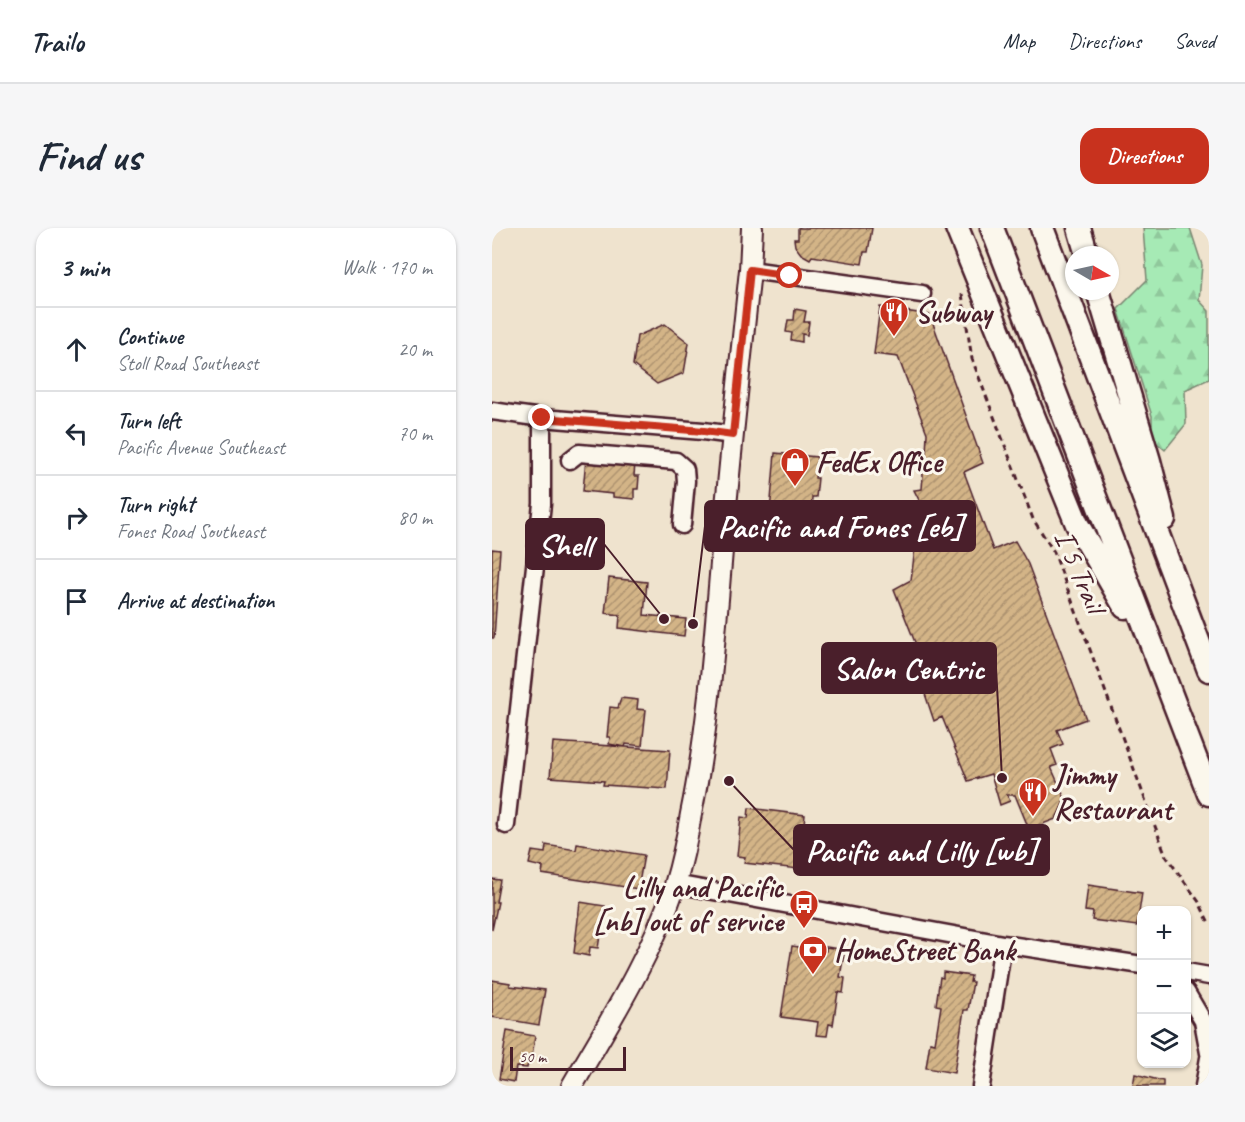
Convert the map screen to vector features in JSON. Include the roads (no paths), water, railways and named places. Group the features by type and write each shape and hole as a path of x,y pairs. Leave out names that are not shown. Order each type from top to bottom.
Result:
{"highway":[{"path":"957,228 1077,524 1160,668"},
{"path":"992,228 1209,794"},
{"path":"1042,228 1209,670"},
{"path":"1079,228 1084,246"},
{"path":"1101,300 1149,461 1184,602"}],"main road":[{"path":"572,1086 636,974 657,930 675,884 696,792 712,680 752,228"}],"street":[{"path":"750,270 922,294"},
{"path":"492,411 542,418 733,435"},
{"path":"506,825 542,504 542,418"},
{"path":"570,460 580,453 676,461 685,469 682,525"},
{"path":"675,884 1004,944 1137,964"},
{"path":"981,1086 1004,944"},
{"path":"1191,973 1209,976"},
{"path":"1191,1001 1203,1021 1209,1053"},
{"path":"1204,1086 1209,1058"}],"place":[{"name":"Subway","path":"894,338"},
{"name":"FedEx Office","path":"795,488"},
{"name":"Shell","path":"664,619"},
{"name":"Pacific and Fones [eb]","path":"693,624"},
{"name":"Salon Centric","path":"1002,778"},
{"name":"Pacific and Lilly [wb]","path":"729,781"},
{"name":"Jimmy Restaurant","path":"1033,818"},
{"name":"Lilly and Pacific [nb] out of service","path":"804,930"},
{"name":"HomeStreet Bank","path":"813,976"}]}
